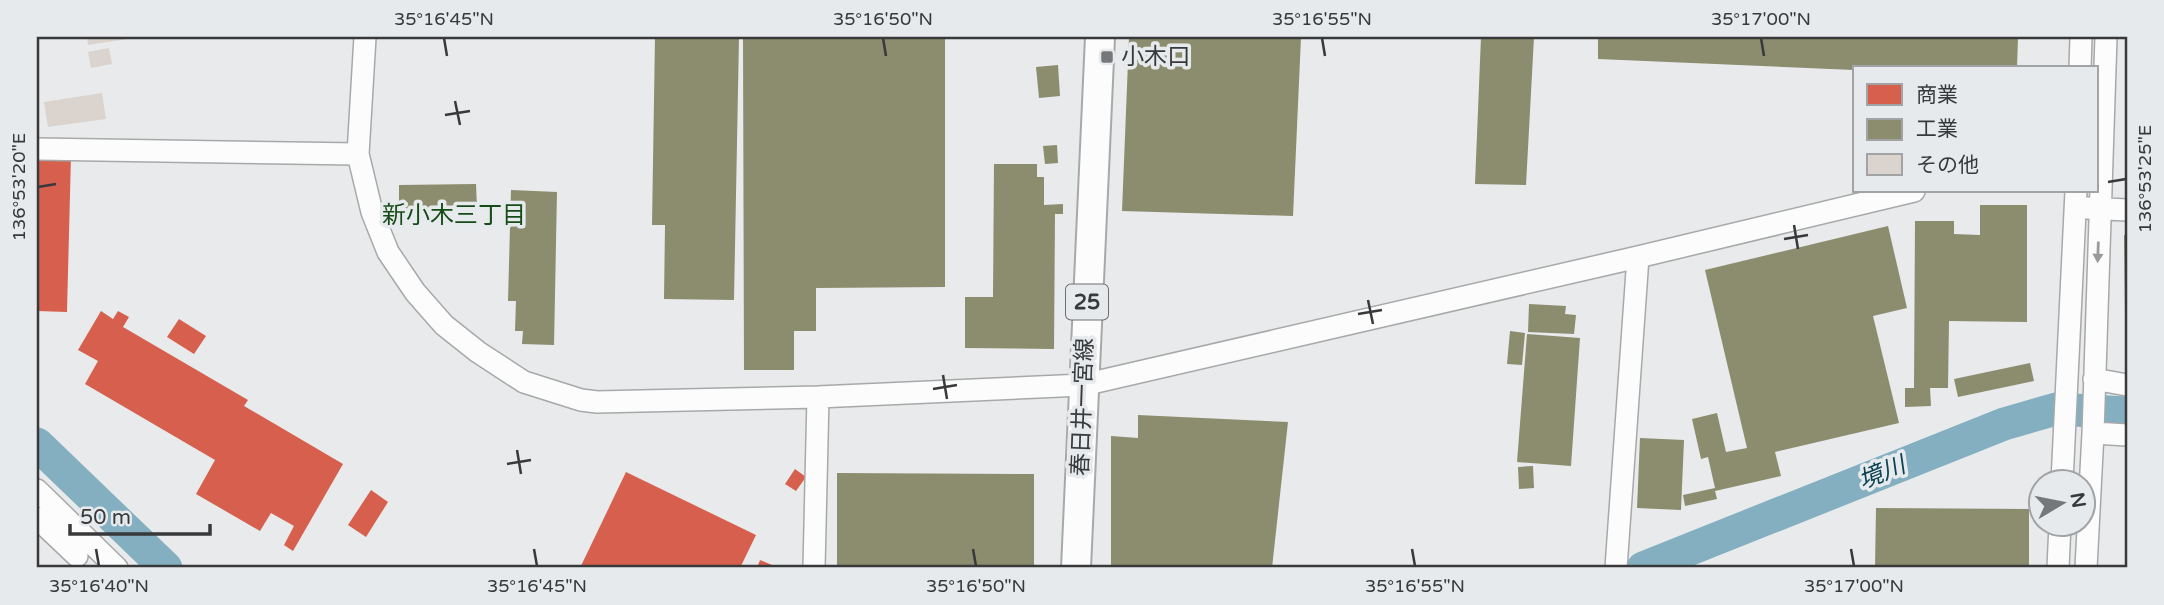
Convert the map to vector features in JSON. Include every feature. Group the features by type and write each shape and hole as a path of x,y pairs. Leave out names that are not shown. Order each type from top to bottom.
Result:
{"main road":[{"name":"春日井一宮線","path":"1076,568 1100,37"}],"street":[{"path":"365,37 358,154 372,212 388,252 415,292 444,325 478,352 524,382 581,400 597,402 818,397 1083,385 1910,192"},
{"path":"2080,66 2081,37"},
{"path":"2085,568 2093,433 2100,209 2099,148 2105,37"},
{"path":"37,149 358,154"},
{"path":"2062,468 2075,199 2100,209 2127,210"},
{"path":"1616,559 1638,257"},
{"path":"2094,379 2127,385"},
{"path":"814,568 818,397"},
{"path":"2093,433 2127,435"},
{"path":"37,491 117,568"},
{"path":"37,518 75,562"},
{"path":"75,562 83,534"},
{"path":"2058,568 2059,538"}],"building: 商業":[{"path":"37,154 71,155 67,312 37,311"},
{"path":"101,311 113,319 118,311 129,317 123,327 248,400 244,406 343,464 293,551 284,545 294,526 271,513 260,531 196,494 215,460 85,384 98,361 78,350"},
{"path":"179,319 206,336 194,354 167,337"},
{"path":"795,469 806,477 796,491 785,484"},
{"path":"626,472 756,535 740,568 580,568"},
{"path":"371,490 388,502 366,537 348,525"},
{"path":"760,560 779,568 757,568"}],"building: 工業":[{"path":"655,37 739,37 734,300 664,299 665,225 652,225"},
{"path":"743,37 945,37 945,287 816,288 816,331 794,331 794,370 744,370"},
{"path":"1129,37 1301,37 1293,216 1122,211"},
{"path":"1481,37 1534,37 1526,185 1475,184"},
{"path":"1598,37 2018,37 2017,66 1853,66 1853,70 1598,59"},
{"path":"1058,65 1060,96 1039,98 1036,67"},
{"path":"1057,145 1058,163 1045,164 1043,146"},
{"path":"994,164 1037,164 1037,177 1044,177 1044,205 1063,204 1063,214 1055,214 1054,349 965,348 965,297 993,297"},
{"path":"476,184 477,208 399,209 399,185"},
{"path":"511,190 557,192 554,345 522,344 523,331 515,331 516,301 508,301"},
{"path":"1980,205 2027,205 2027,322 1949,321 1948,388 1930,388 1931,406 1905,407 1905,388 1914,388 1915,221 1954,221 1954,234 1980,235"},
{"path":"1888,226 1907,308 1873,316 1899,423 1775,452 1781,476 1715,491 1717,499 1685,506 1683,495 1715,488 1708,457 1701,459 1692,419 1717,413 1726,452 1747,448 1705,270"},
{"path":"2124,235 2127,235 2127,310 2125,310"},
{"path":"1529,304 1566,306 1565,314 1576,315 1574,334 1528,332"},
{"path":"1510,331 1525,333 1522,365 1507,364"},
{"path":"1527,334 1580,338 1571,466 1517,462"},
{"path":"2030,363 2034,381 1958,397 1954,379"},
{"path":"1138,415 1288,422 1272,568 1111,568 1111,436 1138,438"},
{"path":"1640,438 1684,440 1681,510 1637,508"},
{"path":"1533,466 1534,488 1519,489 1518,467"},
{"path":"837,473 1034,474 1034,568 883,568 883,565 837,565"},
{"path":"1876,508 2028,509 2029,568 1875,568"}],"building: その他":[{"path":"87,37 134,37 134,38 88,45"},
{"path":"109,48 112,64 91,68 88,52"},
{"path":"102,93 106,119 48,127 44,102"}],"waterway":[{"name":"境川","path":"1643,568 2004,424 2056,409 2127,413"},
{"path":"37,444 166,568"}],"place":[{"name":"小木口","path":"1107,57"}],"district":[{"name":"新小木三丁目","path":"454,215"}]}
